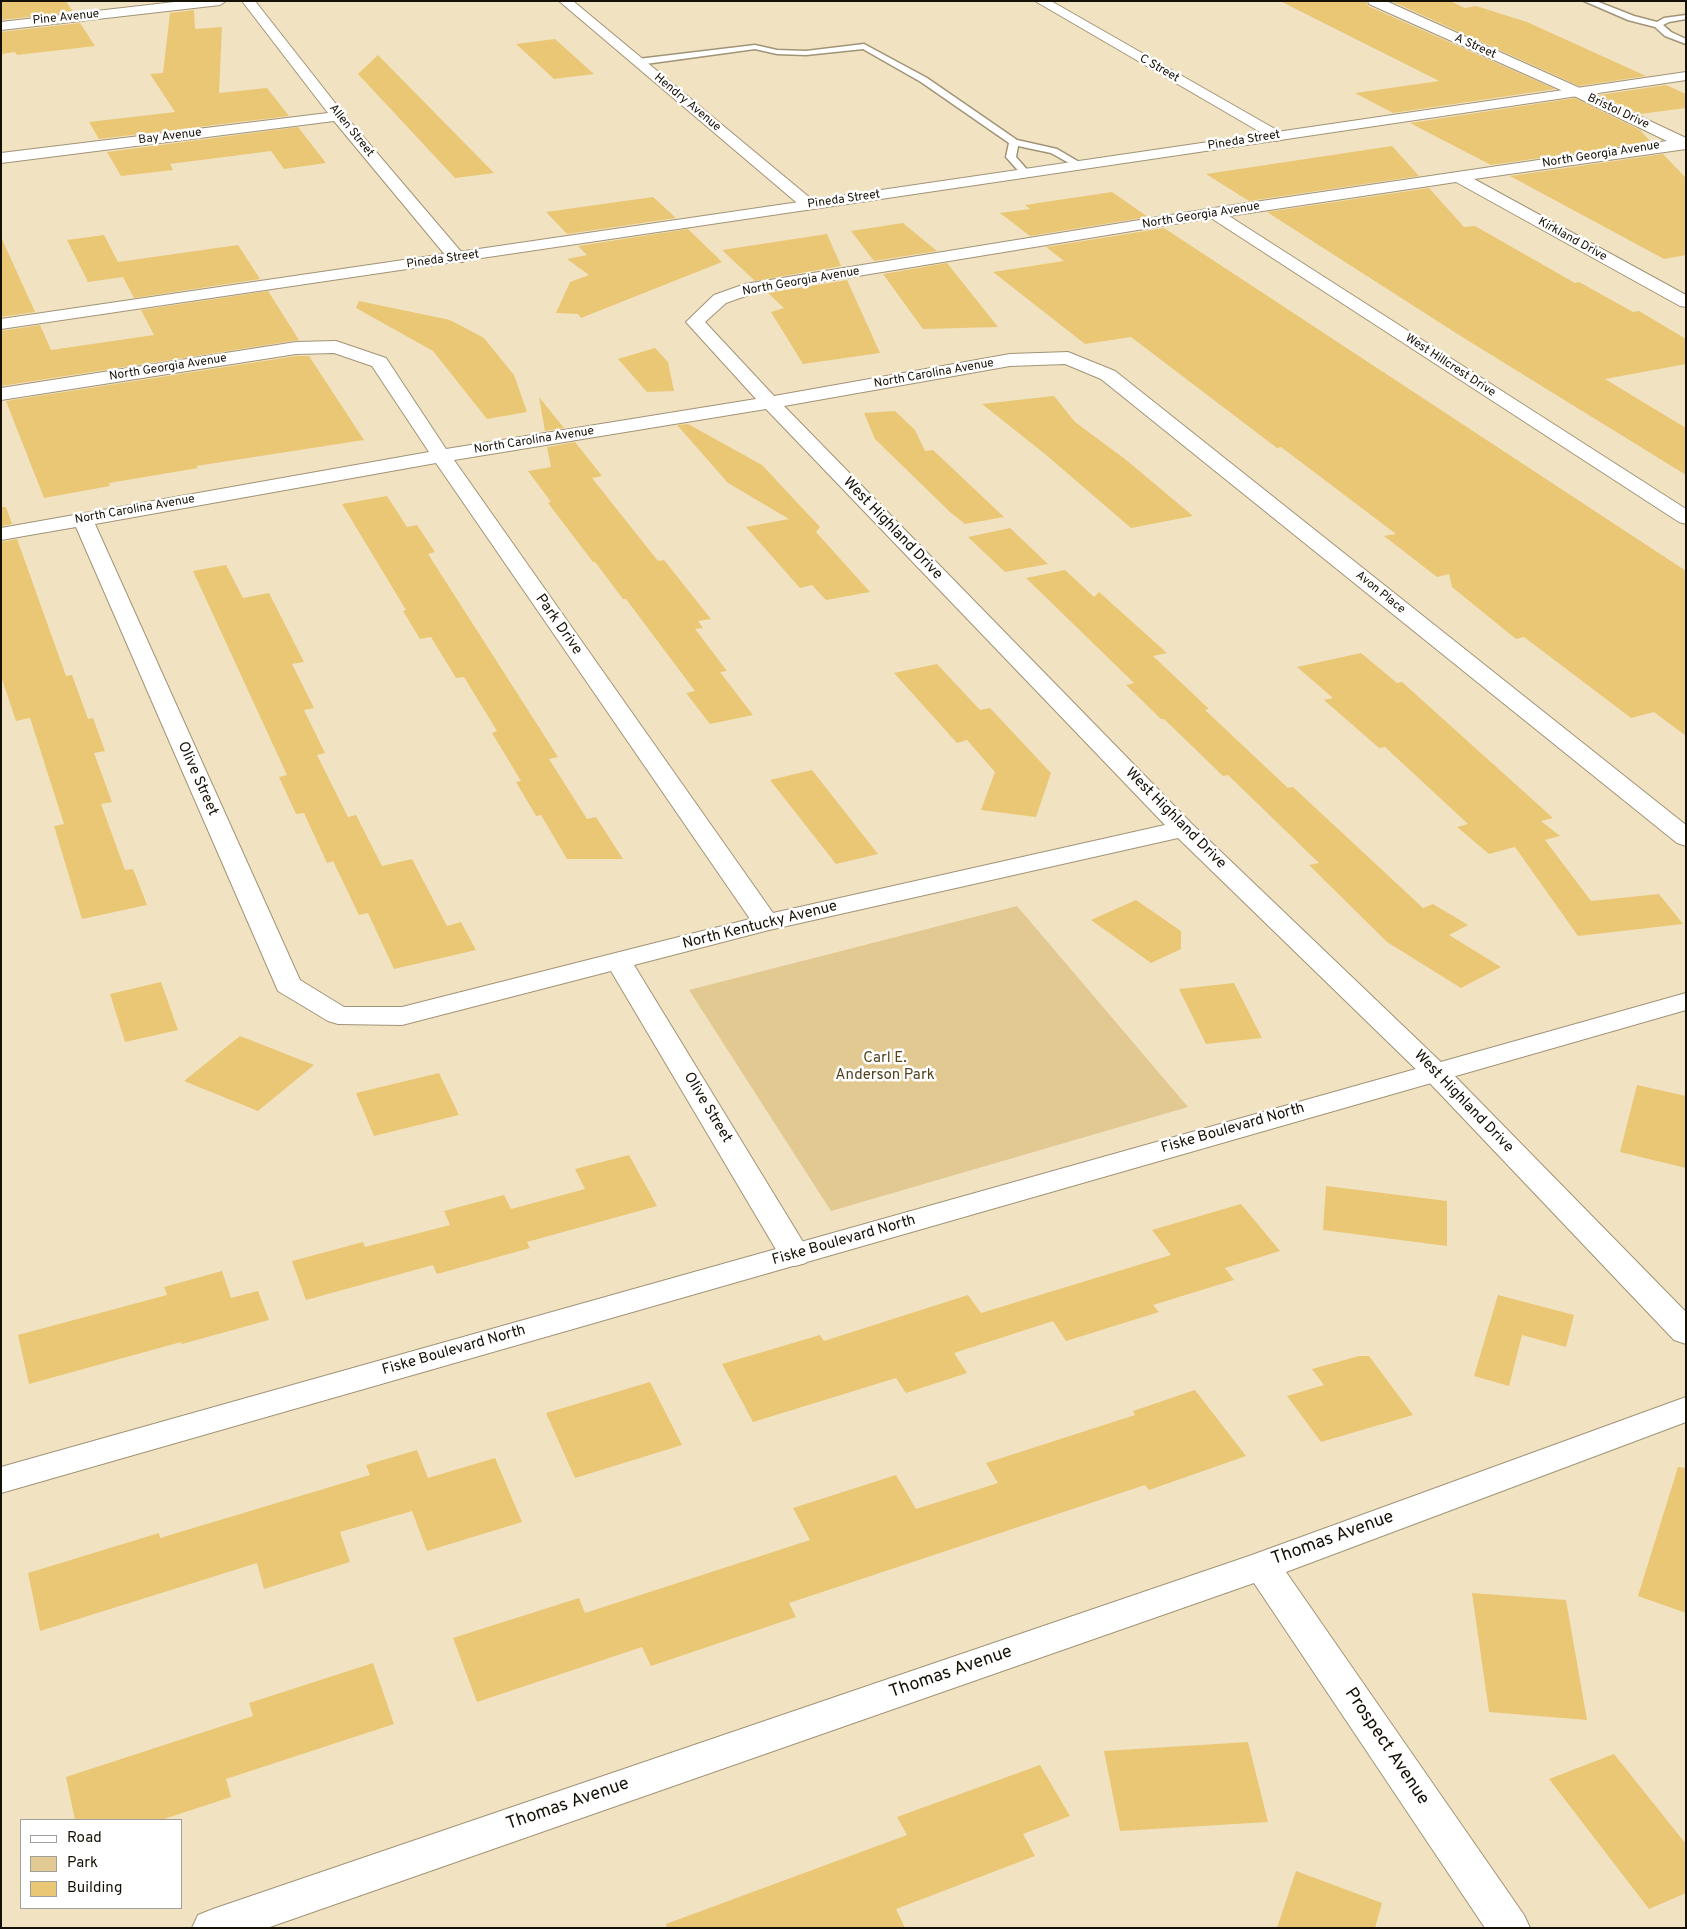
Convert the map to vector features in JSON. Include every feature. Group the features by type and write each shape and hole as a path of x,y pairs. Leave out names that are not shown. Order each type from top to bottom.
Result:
{"street":[{"name":"Pine Avenue","path":"1,26 220,1"},
{"name":"Allen Street","path":"248,1 338,116 457,258"},
{"name":"Hendry Avenue","path":"565,1 808,205"},
{"name":"C Street","path":"1040,1 1277,136"},
{"name":"A Street","path":"1374,1 1577,92"},
{"name":"Pineda Street","path":"1,324 1686,76"},
{"name":"Bristol Drive","path":"1577,92 1684,143"},
{"name":"Bay Avenue","path":"1,158 338,116"},
{"name":"North Georgia Avenue","path":"720,299 751,288 1214,213 1684,143"},
{"name":"Kirkland Drive","path":"1459,177 1686,302"},
{"name":"West Hillcrest Drive","path":"1214,213 1686,518"},
{"name":"West Highland Drive","path":"720,299 695,322 770,403 1183,829 1434,1071 1686,1332"},
{"name":"North Georgia Avenue","path":"1,394 296,348 336,347"},
{"name":"Park Drive","path":"336,347 379,362 441,456 766,923"},
{"name":"North Carolina Avenue","path":"1,534 441,456 770,403 1010,360 1068,358"},
{"name":"Avon Place","path":"1068,358 1108,375 1686,838"},
{"name":"Olive Street","path":"83,519 288,985 338,1015"},
{"name":"North Kentucky Avenue","path":"338,1015 402,1016 766,923 1183,829"},
{"name":"Olive Street","path":"619,962 795,1255"},
{"name":"Fiske Boulevard North","path":"1,1480 1686,1000"},
{"name":"Thomas Avenue","path":"213,1928 1262,1566 1686,1408"},
{"name":"Prospect Avenue","path":"1262,1566 1510,1928"}],"lane":[{"path":"1588,1 1630,18 1658,25 1668,34 1686,42"},
{"path":"1658,25 1667,20 1686,17"},
{"path":"638,62 756,47 777,52 806,53 864,46 924,80 1014,142 1054,151 1081,166"},
{"path":"1014,142 1011,157 1026,174"}],"green space":[{"name":"Carl E. Anderson Park","path":"1017,906 1188,1107 831,1211 689,990"}],"building":[{"path":"1,1 66,1 73,12 1,20"},
{"path":"1280,1 1366,1 1368,6 1555,89 1393,113 1355,93 1439,81"},
{"path":"1391,1 1450,1 1465,8 1476,6 1527,22 1646,76 1579,86"},
{"path":"194,10 195,29 222,27 219,93 267,88 289,116 99,139 89,122 175,112 150,74 163,73 170,13"},
{"path":"80,23 95,46 17,55 15,52 1,54 1,32"},
{"path":"555,39 594,74 554,79 516,44"},
{"path":"378,55 494,173 455,178 358,74"},
{"path":"1666,85 1686,94 1686,108 1640,114 1599,95"},
{"path":"1575,98 1640,130 1651,142 1491,165 1410,123"},
{"path":"298,127 326,163 284,169 271,151 170,164 173,170 121,176 107,152"},
{"path":"1392,146 1419,176 1249,201 1206,174"},
{"path":"1663,154 1686,178 1686,255 1664,259 1510,176"},
{"path":"1429,188 1464,227 1475,226 1575,283 1579,282 1633,312 1639,311 1686,339 1686,364 1605,379 1686,428 1686,475 1459,335 1267,212"},
{"path":"1112,192 1148,217 1030,236 1000,213 1030,209 1025,205"},
{"path":"653,197 676,218 567,234 546,212"},
{"path":"903,223 937,251 874,261 851,231"},
{"path":"1164,228 1686,571 1686,736 1654,712 1631,718 1524,637 1516,639 1452,587 1449,574 1437,577 1384,536 1396,534 1281,447 1277,448 1131,337 1085,344 993,272 1064,261 1046,247"},
{"path":"688,229 722,262 581,318 578,314 556,313 570,282 589,275 567,259 587,255 578,246"},
{"path":"827,234 841,266 755,281 722,250"},
{"path":"104,235 118,262 238,245 260,279 134,298 123,277 88,282 67,240"},
{"path":"1,237 35,312 1,317"},
{"path":"947,263 998,327 923,329 883,274"},
{"path":"847,280 880,353 803,364 771,312 784,308 768,293"},
{"path":"268,291 299,340 1,386 1,331 40,325 51,350 154,335 141,310"},
{"path":"359,301 450,320 484,338 514,375 527,412 487,419 433,351 356,308"},
{"path":"655,348 668,362 674,391 647,392 618,359"},
{"path":"296,356 309,356 364,440 196,466 198,468 109,483 110,486 44,498 6,401"},
{"path":"1054,396 1075,422 1125,459 1193,516 1131,528 1045,454 982,404"},
{"path":"539,397 564,428 545,431"},
{"path":"895,411 915,430 925,451 933,450 1004,517 965,524 950,512 875,439 864,413"},
{"path":"688,424 762,465 820,527 816,532 870,592 826,600 812,585 800,588 746,527 789,519 728,483 677,425"},
{"path":"575,442 602,476 592,478 658,561 664,560 711,619 698,621 703,628 695,629 727,671 720,672 753,715 710,724 686,693 695,691 626,599 623,599 548,503 551,502 528,471 551,467 547,447"},
{"path":"387,496 407,527 417,525 435,552 428,554 558,757 549,759 587,819 596,817 623,859 567,859 541,815 536,816 516,782 521,781 492,733 497,731 464,677 456,678 431,637 420,639 403,611 406,610 342,504"},
{"path":"1,507 6,507 12,524 1,526"},
{"path":"1010,528 1048,564 1005,572 968,537"},
{"path":"17,539 66,676 72,675 88,719 93,718 105,751 94,753 112,802 101,804 125,870 133,869 147,905 82,919 54,826 64,824 30,718 16,721 1,676 1,542"},
{"path":"226,565 243,598 269,593 304,662 292,664 314,708 304,710 325,753 317,755 348,817 356,815 382,866 412,859 447,926 461,922 476,950 394,969 368,913 359,915 333,861 327,863 304,813 296,814 279,777 287,775 193,571"},
{"path":"1065,570 1094,597 1099,592 1167,653 1153,656 1209,709 1205,710 1288,788 1293,787 1423,908 1433,904 1468,925 1449,935 1501,967 1461,988 1387,942 1309,865 1319,863 1228,775 1223,776 1126,685 1134,683 1026,578"},
{"path":"1361,653 1397,683 1402,682 1553,818 1541,821 1560,836 1545,840 1591,901 1659,894 1683,924 1578,936 1515,847 1489,854 1457,827 1468,824 1385,747 1379,748 1324,700 1333,698 1297,667"},
{"path":"937,664 980,710 990,708 1051,773 1036,817 981,810 995,772 967,740 957,743 894,673"},
{"path":"812,770 878,854 836,864 770,780"},
{"path":"1136,900 1181,931 1181,949 1151,963 1091,920"},
{"path":"161,982 178,1030 125,1042 110,994"},
{"path":"1234,983 1262,1038 1206,1044 1179,989"},
{"path":"240,1036 314,1065 258,1111 184,1081"},
{"path":"439,1073 459,1115 374,1136 356,1093"},
{"path":"1637,1085 1686,1096 1686,1168 1620,1152"},
{"path":"629,1155 657,1206 527,1242 530,1248 437,1274 433,1265 306,1300 292,1261 363,1242 365,1247 450,1225 444,1211 504,1195 511,1209 585,1189 575,1169"},
{"path":"1326,1186 1447,1201 1447,1246 1323,1230"},
{"path":"1241,1204 1280,1251 1225,1268 1234,1280 1153,1305 1159,1312 1066,1341 1053,1321 954,1353 967,1373 906,1393 896,1378 753,1422 722,1364 820,1335 824,1341 968,1295 981,1313 1171,1255 1152,1230"},
{"path":"222,1271 231,1298 258,1291 269,1320 29,1384 18,1335 167,1295 164,1287"},
{"path":"1498,1295 1574,1315 1566,1347 1522,1335 1509,1386 1474,1376"},
{"path":"1359,1356 1369,1356 1413,1415 1321,1442 1287,1396 1324,1385 1312,1369"},
{"path":"650,1382 682,1445 575,1478 546,1413"},
{"path":"1195,1390 1246,1456 1149,1490 1145,1485 789,1603 796,1617 651,1666 642,1647 477,1702 453,1638 579,1598 585,1613 810,1540 793,1508 896,1475 916,1509 998,1483 986,1463 1135,1415 1133,1411"},
{"path":"417,1450 428,1478 495,1458 522,1522 427,1551 412,1511 340,1532 350,1562 264,1589 257,1563 40,1631 28,1573 159,1533 160,1538 370,1475 366,1465"},
{"path":"1678,1467 1686,1468 1686,1613 1638,1596"},
{"path":"1472,1593 1566,1600 1587,1720 1489,1712"},
{"path":"373,1663 394,1724 226,1779 231,1797 164,1819 75,1819 66,1777 253,1716 249,1703"},
{"path":"1248,1742 1268,1822 1120,1831 1104,1751"},
{"path":"1614,1754 1686,1844 1686,1893 1649,1909 1549,1779"},
{"path":"1040,1765 1070,1816 1023,1834 1035,1856 896,1909 905,1928 667,1928 666,1924 907,1835 897,1817"},
{"path":"1296,1871 1382,1903 1375,1928 1277,1928"}]}
